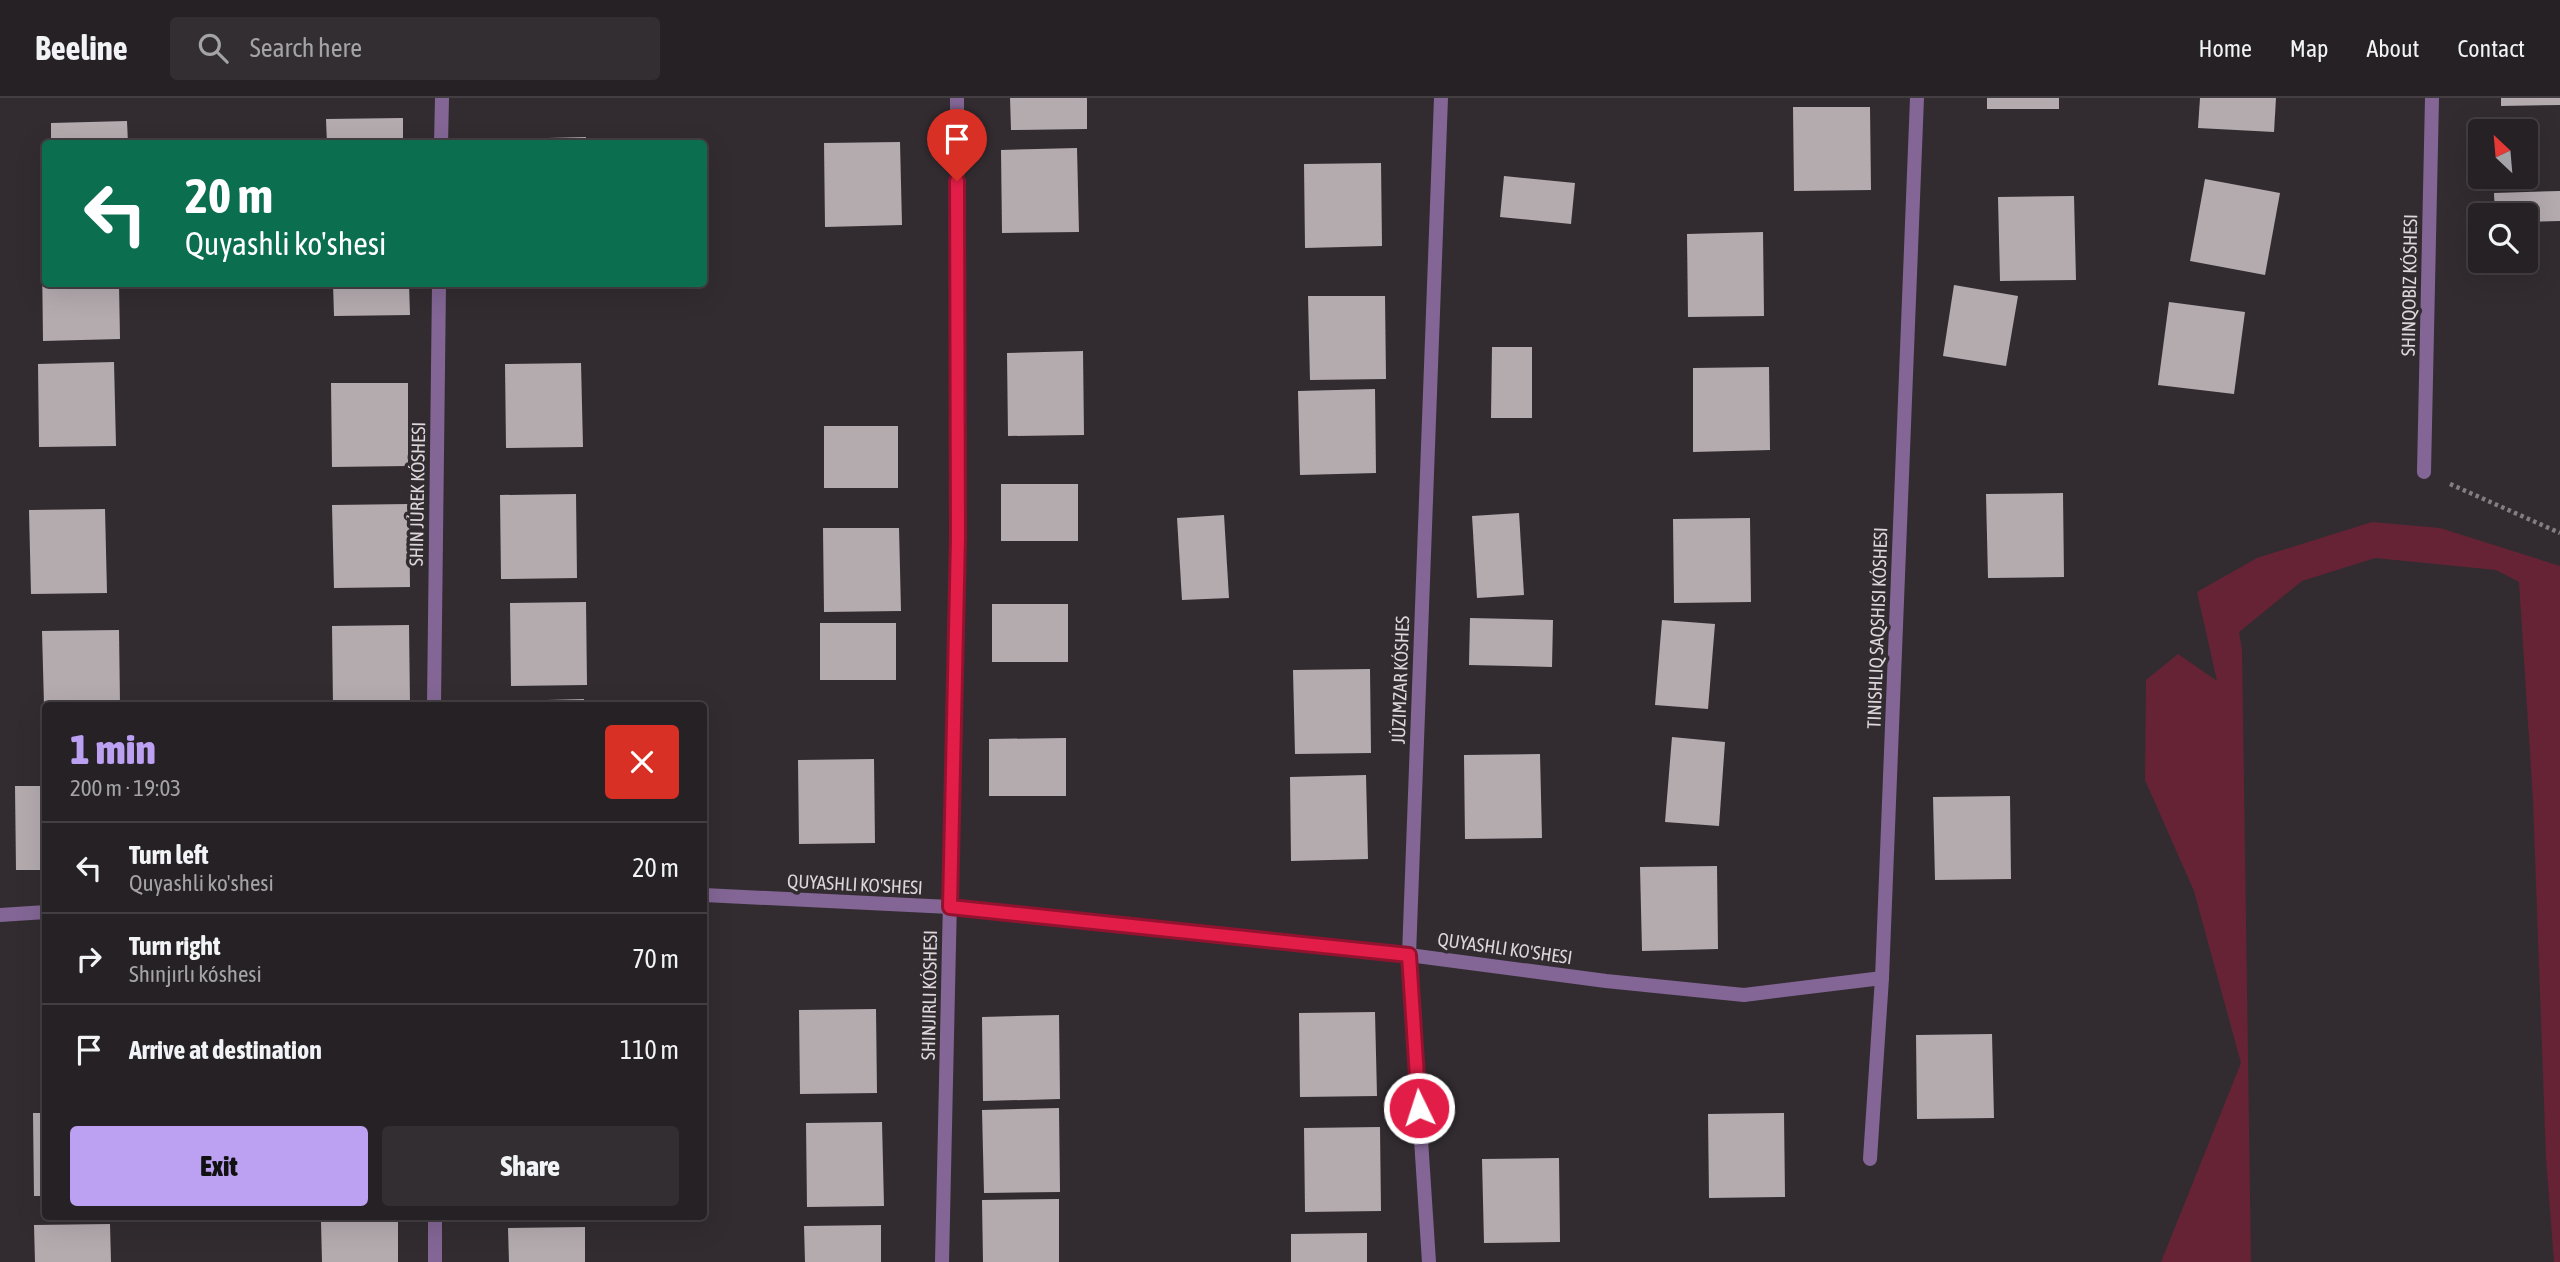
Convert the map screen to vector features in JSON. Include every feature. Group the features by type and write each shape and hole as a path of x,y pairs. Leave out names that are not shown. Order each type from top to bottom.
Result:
{"street":[{"path":"441,140 442,98"},
{"path":"942,1262 958,538 957,98"},
{"name":"JÚZIMZAR KÓSHES","path":"1430,1262 1409,955 1441,98"},
{"path":"1870,1159 1882,978 1917,98"},
{"path":"2424,472 2432,98"},
{"path":"434,702 439,287"},
{"name":"QUYASHLI KO'SHESI","path":"707,895 950,907 1409,955 1606,981 1744,995 1882,978"},
{"path":"0,915 42,912"},
{"path":"435,1220 435,1262"}],"path":[{"path":"2424,472 2560,533"}],"shaded area":[{"path":"2372,522 2440,528 2560,566 2560,1262 2554,1262 2546,1158 2533,800 2519,582 2496,570 2375,558 2302,581 2239,632 2242,650 2251,1262 2161,1262 2241,1063 2194,891 2145,780 2146,680 2178,654 2217,681 2197,592 2257,558"}],"building":[{"path":"1010,98 1087,98 1087,129 1011,130"},
{"path":"1987,98 2059,98 2059,109 1987,109"},
{"path":"2200,98 2276,98 2274,132 2198,128"},
{"path":"2501,98 2560,98 2560,105 2501,106"},
{"path":"1793,107 1870,107 1871,190 1794,191"},
{"path":"403,118 403,140 327,140 326,119"},
{"path":"127,121 128,140 51,140 51,123"},
{"path":"586,137 586,140 509,139"},
{"path":"900,142 902,225 825,227 824,143"},
{"path":"1077,148 1079,232 1002,233 1001,150"},
{"path":"1381,163 1382,246 1305,248 1304,164"},
{"path":"1504,176 1575,183 1571,224 1500,217"},
{"path":"2205,179 2280,193 2265,275 2190,261"},
{"path":"2560,191 2560,221 2538,222 2538,203 2494,203 2494,193"},
{"path":"2074,196 2076,280 2000,281 1998,197"},
{"path":"1763,232 1764,316 1688,317 1687,234"},
{"path":"1954,285 2018,296 2006,366 1943,356"},
{"path":"42,287 119,287 120,339 43,341"},
{"path":"333,287 409,287 410,315 334,316"},
{"path":"1308,296 1385,296 1386,379 1310,380"},
{"path":"2169,302 2245,312 2234,394 2158,385"},
{"path":"1492,347 1532,347 1532,418 1491,418"},
{"path":"1083,351 1084,435 1008,436 1007,353"},
{"path":"114,362 116,446 39,447 38,364"},
{"path":"581,363 583,447 506,448 505,364"},
{"path":"1769,367 1770,450 1693,452 1693,368"},
{"path":"331,383 408,383 408,466 332,467"},
{"path":"1375,389 1376,473 1300,475 1298,391"},
{"path":"824,426 898,426 898,488 824,488"},
{"path":"1001,484 1078,484 1078,541 1001,541"},
{"path":"2063,493 2064,577 1988,578 1986,494"},
{"path":"576,494 577,578 501,579 500,495"},
{"path":"409,504 410,587 334,588 332,505"},
{"path":"105,509 107,593 31,594 29,510"},
{"path":"1519,513 1524,595 1477,598 1472,516"},
{"path":"1224,515 1229,598 1182,600 1177,518"},
{"path":"1750,518 1751,602 1674,603 1673,519"},
{"path":"823,528 899,528 901,611 824,612"},
{"path":"586,602 587,685 511,686 510,603"},
{"path":"992,604 1068,604 1068,662 992,662"},
{"path":"1470,618 1553,620 1552,667 1469,665"},
{"path":"1662,620 1715,624 1708,709 1655,705"},
{"path":"820,623 896,623 896,680 820,680"},
{"path":"409,625 410,702 333,702 332,626"},
{"path":"119,630 120,702 44,702 42,631"},
{"path":"1370,669 1371,753 1295,754 1293,670"},
{"path":"584,699 584,702 509,701"},
{"path":"1672,737 1725,742 1719,826 1665,822"},
{"path":"1066,738 1066,796 989,796 989,739"},
{"path":"1540,754 1542,838 1465,839 1464,755"},
{"path":"874,759 875,843 799,844 798,760"},
{"path":"1366,775 1368,859 1291,861 1290,777"},
{"path":"15,786 42,786 42,870 16,870"},
{"path":"2010,796 2011,879 1935,880 1933,797"},
{"path":"1717,866 1718,949 1642,951 1640,867"},
{"path":"876,1009 877,1093 800,1094 799,1010"},
{"path":"1375,1012 1377,1096 1300,1097 1299,1013"},
{"path":"1059,1015 1060,1099 983,1101 982,1017"},
{"path":"1992,1034 1994,1118 1917,1119 1916,1035"},
{"path":"1059,1108 1060,1192 984,1193 982,1110"},
{"path":"33,1113 42,1113 42,1196 34,1196"},
{"path":"1784,1113 1785,1197 1709,1198 1708,1114"},
{"path":"882,1122 884,1206 807,1207 806,1123"},
{"path":"1380,1127 1381,1211 1305,1212 1304,1128"},
{"path":"1559,1158 1560,1242 1484,1243 1482,1159"},
{"path":"1059,1199 1059,1262 983,1262 982,1200"},
{"path":"398,1220 398,1262 322,1262 321,1222"},
{"path":"110,1224 111,1262 35,1262 34,1225"},
{"path":"881,1225 881,1262 805,1262 804,1226"},
{"path":"585,1227 585,1262 509,1262 508,1228"},
{"path":"1367,1233 1367,1262 1291,1262 1291,1234"}],"route":[{"path":"957,181 958,538 950,907 1409,955 1419,1108"}]}
